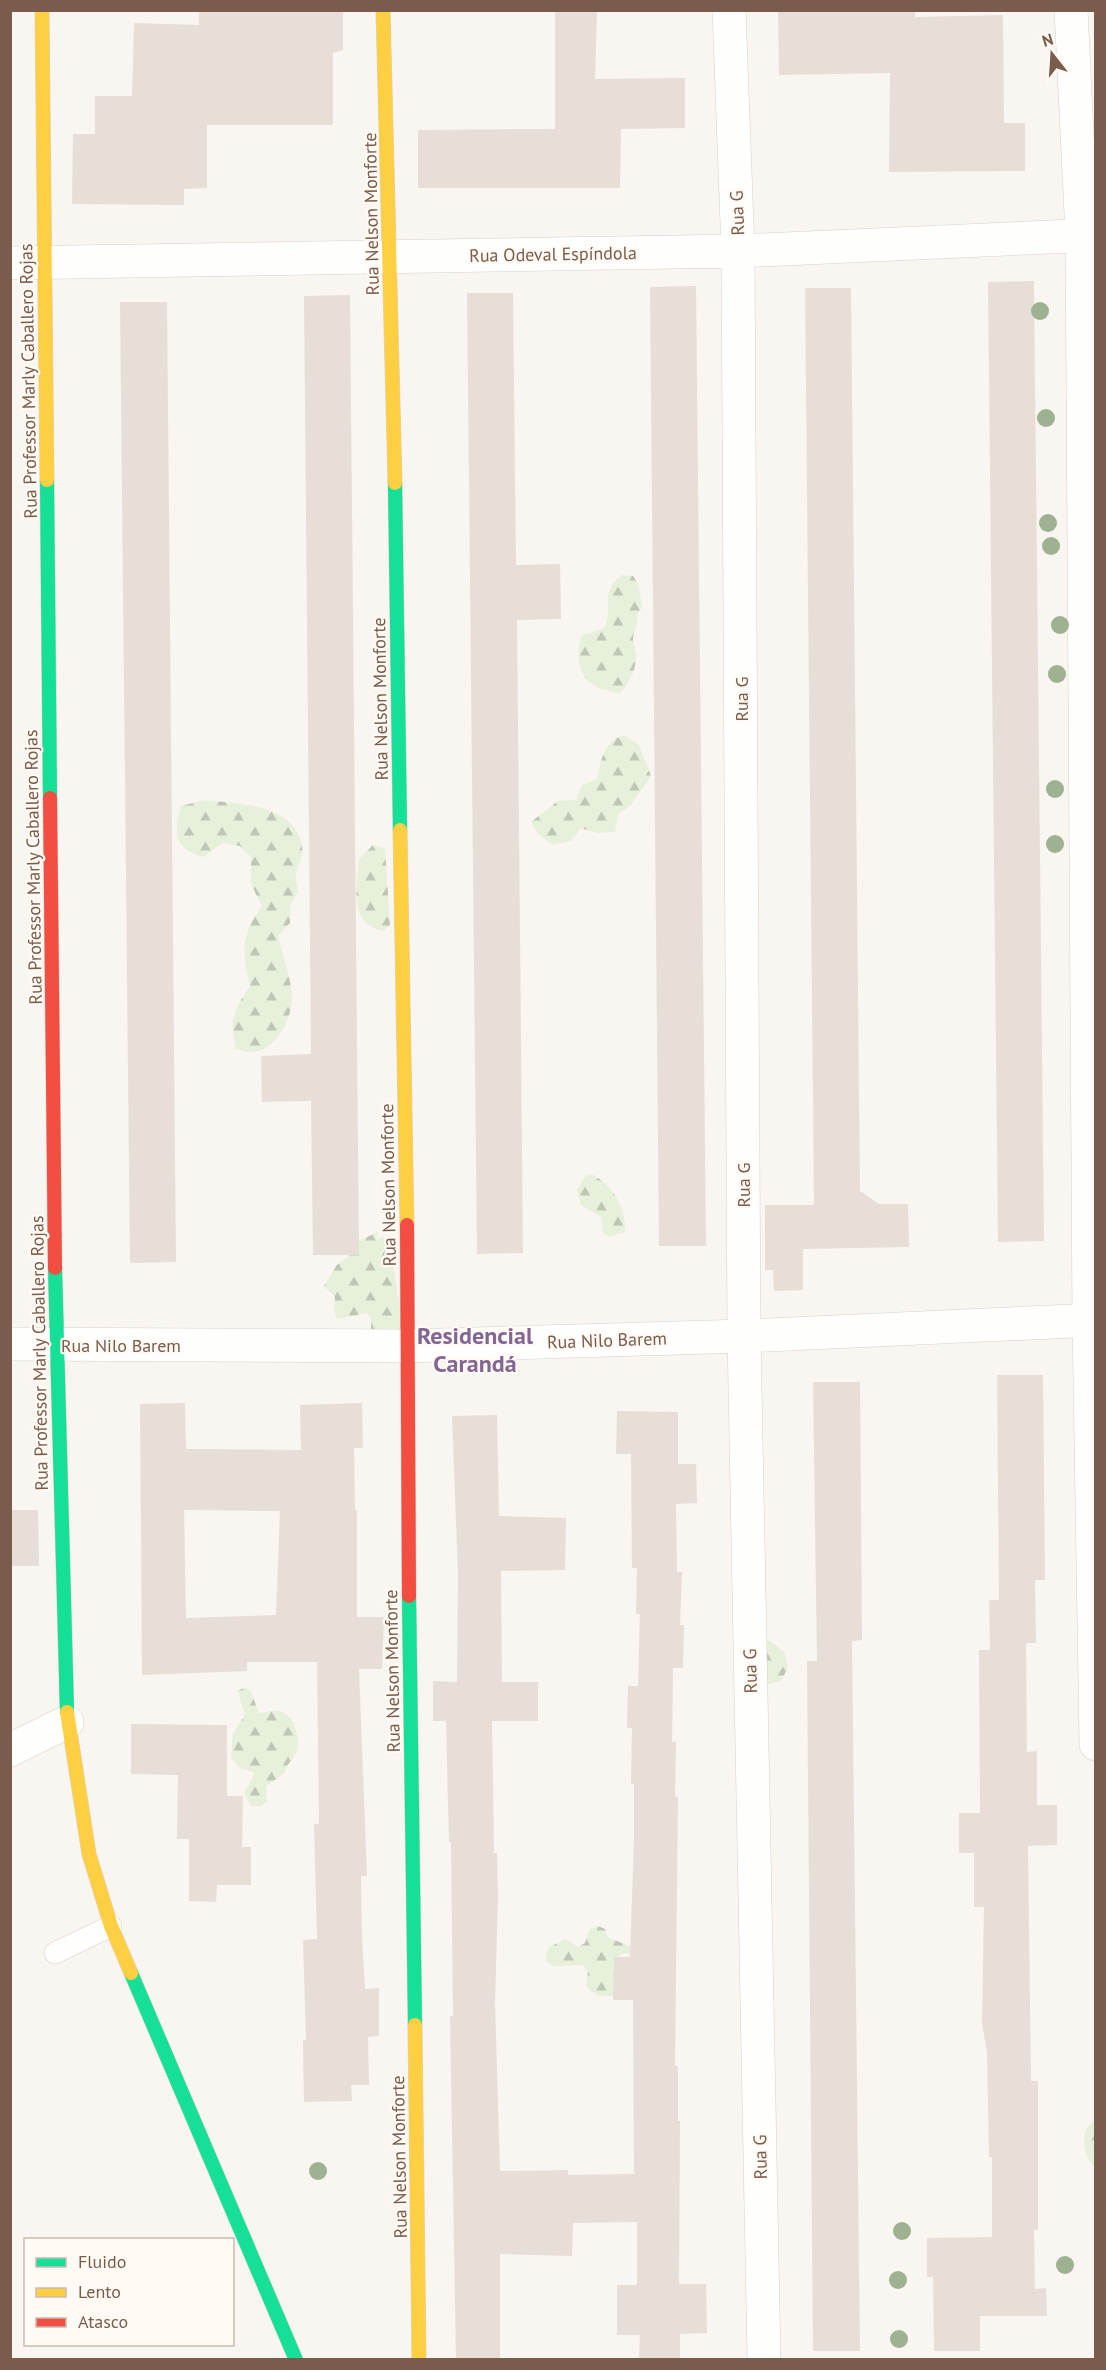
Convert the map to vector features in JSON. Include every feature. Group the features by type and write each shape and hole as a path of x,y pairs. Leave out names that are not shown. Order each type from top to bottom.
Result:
{"street":[{"name":"Rua Professor Marly Caballero Rojas","path":"42,10 56,1345 67,1722 89,1854 111,1926 296,2360"},
{"name":"Rua Nelson Monforte","path":"383,10 391,256 408,1305 406,1346 419,2360"},
{"name":"Rua G","path":"729,10 738,251 744,1336 764,2360"},
{"path":"1071,10 1089,235 1095,1744"},
{"name":"Rua Odeval Espíndola","path":"10,263 738,251 1089,235"},
{"name":"Rua Nilo Barem","path":"10,1344 406,1346 744,1336 1092,1320"},
{"path":"10,1750 67,1722"}],"lane":[{"path":"55,1953 111,1926"}],"green space":[{"path":"622,575 633,576 638,583 642,607 637,615 633,638 636,653 634,670 627,685 620,693 598,687 584,676 580,668 579,648 581,636 604,628 611,588"},
{"path":"624,735 639,745 651,776 630,806 618,814 615,832 596,833 581,828 571,841 553,845 538,834 531,822 558,801 576,800 582,785 597,779 604,752 608,746 612,741"},
{"path":"204,800 246,805 274,812 295,828 302,845 296,875 298,891 290,906 290,923 278,936 291,988 290,1013 277,1038 263,1049 254,1052 236,1049 233,1023 240,1002 250,986 244,953 246,935 262,906 251,884 251,857 240,846 223,843 203,857 181,844 177,824 181,806"},
{"path":"373,845 385,849 390,925 383,931 364,921 357,903 359,859"},
{"path":"591,1174 599,1178 617,1198 625,1223 625,1232 610,1237 603,1233 601,1217 581,1205 577,1190 585,1177"},
{"path":"378,1232 376,1240 382,1237 391,1249 403,1331 371,1335 371,1320 367,1313 337,1319 334,1312 335,1297 324,1286 337,1265 349,1256 356,1242"},
{"path":"769,1640 784,1652 788,1667 781,1681 764,1685 764,1641"},
{"path":"245,1687 251,1692 259,1713 282,1712 291,1719 298,1742 285,1773 266,1786 267,1802 259,1807 251,1806 244,1793 255,1773 240,1768 231,1757 233,1733 245,1715 238,1691"},
{"path":"598,1926 605,1929 607,1937 632,1947 630,1954 623,1953 616,1958 622,1984 613,1996 598,1995 586,1986 588,1971 583,1965 553,1966 546,1961 546,1953 550,1947 565,1939 578,1947 585,1943 590,1929"},
{"path":"1095,2119 1095,2167 1087,2155 1084,2143 1087,2130"}],"building":[{"path":"199,10 343,10 343,50 333,53 333,125 207,125 207,188 184,189 184,205 72,204 73,134 95,134 95,96 132,96 134,23 199,25"},
{"path":"555,10 597,10 595,79 685,78 685,128 621,129 620,188 418,188 418,130 555,129"},
{"path":"778,10 915,10 915,17 1003,15 1004,123 1025,123 1025,171 889,172 890,73 779,75"},
{"path":"1034,281 1044,1241 998,1242 988,282"},
{"path":"696,286 706,1246 659,1246 650,287"},
{"path":"805,288 851,288 860,1191 879,1204 908,1204 909,1247 803,1249 803,1290 774,1291 773,1270 765,1270 765,1205 814,1205"},
{"path":"467,293 513,293 516,565 560,564 561,619 517,620 523,1253 477,1254"},
{"path":"350,295 359,1255 313,1255 311,1101 262,1102 261,1056 311,1054 304,296"},
{"path":"120,302 167,302 176,1262 130,1263"},
{"path":"997,1375 1043,1375 1045,1580 1035,1580 1036,1643 1026,1643 1027,1752 1037,1751 1037,1805 1057,1805 1057,1845 1028,1846 1031,2081 1038,2081 1038,2230 1034,2230 1035,2289 1046,2288 1047,2316 980,2316 980,2351 934,2351 933,2277 927,2277 927,2238 992,2237 992,2157 989,2157 987,2052 982,2023 984,1907 974,1907 974,1853 959,1853 959,1813 980,1813 979,1650 990,1650 989,1600 999,1600"},
{"path":"813,1382 860,1382 862,1640 852,1641 860,2351 813,2351 807,1661 817,1661"},
{"path":"185,1403 186,1449 301,1450 300,1405 362,1403 363,1448 354,1448 355,1510 357,1510 357,1617 384,1617 382,1669 359,1669 367,1876 361,1876 362,1938 365,1989 379,1988 379,2036 368,2037 369,2085 351,2085 352,2101 304,2102 303,2040 306,2040 303,1940 317,1939 314,1824 319,1824 317,1662 247,1662 247,1671 142,1675 140,1404","holes":["184,1510 280,1511 276,1615 186,1618"]},
{"path":"617,1411 678,1412 678,1464 696,1464 697,1503 676,1504 677,1572 682,1572 680,1625 684,1625 683,1668 673,1668 672,1742 676,1742 675,1797 678,1797 675,2066 678,2066 678,2121 680,2121 679,2284 706,2284 707,2333 680,2334 680,2360 639,2360 640,2335 617,2335 617,2285 637,2285 637,2222 573,2223 572,2256 500,2254 500,2360 456,2360 450,2016 453,2016 451,1842 449,1842 446,1721 433,1721 433,1681 457,1682 458,1574 452,1416 497,1415 499,1516 566,1518 565,1570 501,1571 502,1682 538,1682 538,1721 492,1721 494,1853 497,1853 498,1896 495,2003 500,2171 568,2170 568,2175 634,2174 633,2000 613,2000 614,1957 630,1957 634,1784 631,1784 632,1728 627,1728 628,1686 638,1686 640,1614 636,1614 637,1568 632,1568 631,1454 616,1454"},
{"path":"10,1510 38,1510 39,1566 10,1566"},
{"path":"131,1724 227,1725 227,1796 243,1796 242,1847 251,1847 251,1885 217,1885 216,1902 189,1901 189,1839 177,1839 178,1775 131,1774"}],"traffic: fast":[{"path":"47,480 50,798"},
{"path":"395,483 400,830"},
{"path":"55,1268 67,1712"},
{"path":"409,1596 415,2025"},
{"path":"131,1973 296,2360"}],"traffic: slow":[{"path":"42,10 47,480"},
{"path":"383,10 395,483"},
{"path":"400,830 407,1225"},
{"path":"67,1712 89,1854 111,1926 131,1973"},
{"path":"415,2025 419,2360"}],"traffic: jam":[{"path":"50,798 55,1268"},
{"path":"407,1225 409,1596"}],"district":[{"name":"Residencial Carandá","path":"475,1349"}]}
